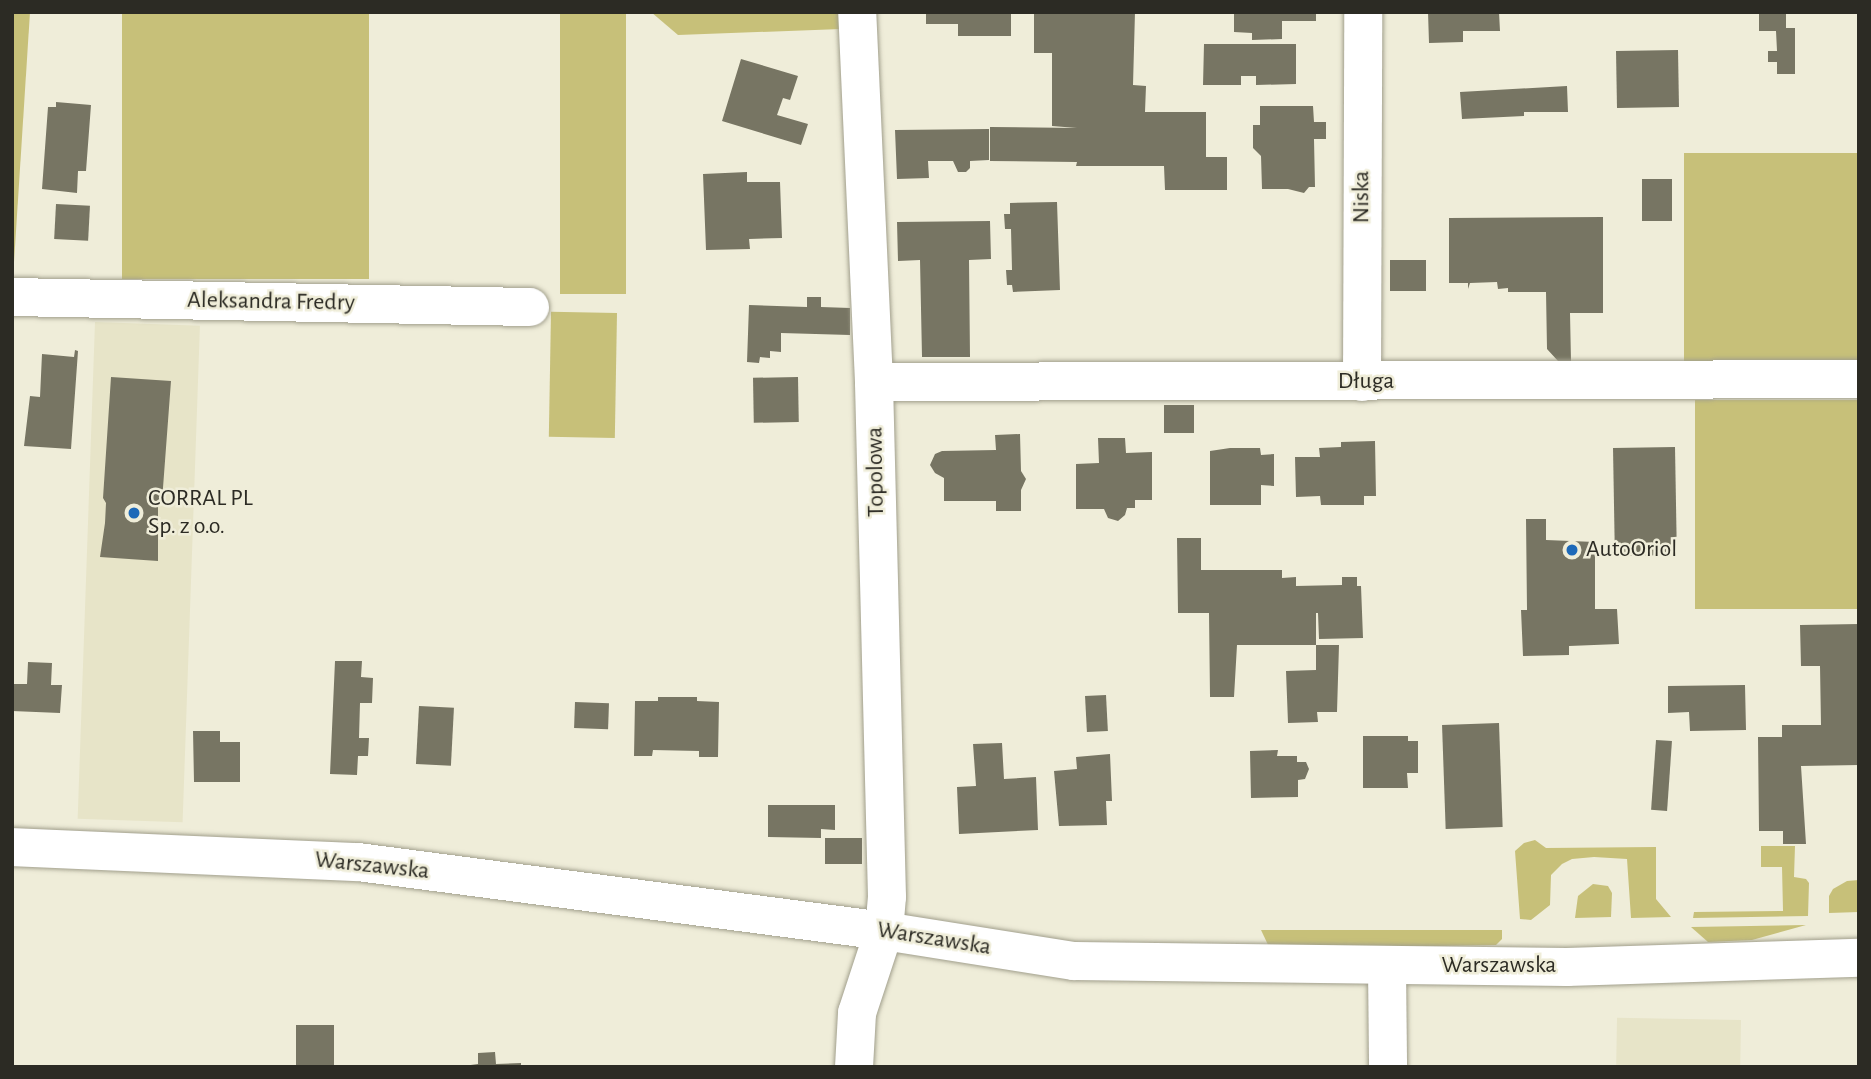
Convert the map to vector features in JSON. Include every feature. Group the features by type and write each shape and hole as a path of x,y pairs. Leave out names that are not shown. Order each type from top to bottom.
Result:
{"street":[{"name":"Topolowa","path":"854,1067 857,1013 884,931 887,897 874,382 857,12"},
{"name":"Niska","path":"1362,382 1363,12"},
{"name":"Aleksandra Fredry","path":"12,297 530,307"},
{"name":"Długa","path":"874,382 1859,379"},
{"name":"Warszawska","path":"12,847 358,862 884,931 1074,961 1567,967 1859,958"},
{"path":"1387,966 1388,1067"}],"shaded area":[{"path":"12,12 30,12 13,278 12,278"},
{"path":"122,12 369,12 369,279 122,279"},
{"path":"560,12 626,12 626,294 560,294"},
{"path":"651,12 840,12 841,29 678,35"},
{"path":"1684,153 1859,153 1859,361 1684,361"},
{"path":"551,312 617,313 615,438 549,437"},
{"path":"95,322 200,326 183,822 78,819"},
{"path":"1695,400 1859,400 1859,609 1695,609"},
{"path":"1535,840 1546,848 1656,847 1656,899 1671,917 1631,918 1627,859 1594,857 1572,859 1562,864 1551,875 1550,905 1531,920 1520,919 1515,851 1524,843"},
{"path":"1761,846 1795,846 1794,877 1806,879 1809,883 1808,916 1693,918 1694,912 1783,911 1782,867 1761,867"},
{"path":"1859,880 1859,912 1829,913 1829,896 1833,889 1847,881"},
{"path":"1593,884 1608,886 1612,893 1611,917 1575,918 1578,896"},
{"path":"1806,925 1752,940 1708,942 1691,927"},
{"path":"1261,930 1502,930 1502,939 1496,945 1270,949"},
{"path":"1617,1018 1741,1020 1740,1067 1616,1065"}],"building":[{"path":"926,12 1011,12 1011,36 958,36 958,24 926,24"},
{"path":"1034,12 1135,12 1133,85 1146,86 1145,112 1206,112 1206,157 1227,157 1227,190 1165,190 1164,166 1076,166 1077,162 990,161 990,127 1077,128 1052,126 1052,53 1034,53"},
{"path":"1234,12 1316,12 1316,21 1282,21 1282,39 1252,40 1252,33 1234,32"},
{"path":"1428,12 1499,12 1500,31 1463,31 1463,42 1429,43"},
{"path":"1759,12 1786,12 1786,28 1795,28 1795,74 1777,74 1777,62 1768,62 1768,51 1777,51 1776,31 1759,31"},
{"path":"1204,44 1296,44 1296,84 1256,85 1256,76 1241,76 1241,85 1203,85"},
{"path":"1678,50 1679,107 1617,108 1616,51"},
{"path":"741,59 798,76 790,100 783,98 777,115 808,124 801,145 722,121"},
{"path":"1567,86 1568,112 1524,112 1524,116 1462,119 1460,92"},
{"path":"56,102 91,105 86,171 78,171 77,193 42,189 48,107 56,107"},
{"path":"1260,106 1313,106 1314,122 1326,122 1326,139 1314,139 1315,187 1309,187 1304,193 1288,189 1262,189 1261,156 1253,148 1253,125 1260,125"},
{"path":"989,129 989,160 970,161 970,168 966,172 958,172 953,161 928,161 929,178 897,179 895,130"},
{"path":"747,172 747,182 780,182 782,238 749,239 750,249 706,250 703,174"},
{"path":"1642,179 1672,179 1672,221 1642,221"},
{"path":"1057,202 1060,290 1013,292 1012,285 1007,285 1006,270 1012,270 1011,229 1005,229 1004,214 1010,214 1010,203"},
{"path":"56,204 90,206 88,241 54,239"},
{"path":"1603,217 1603,313 1570,313 1571,361 1558,361 1547,349 1546,292 1508,292 1508,288 1498,289 1497,282 1470,283 1468,289 1468,283 1449,283 1449,218"},
{"path":"990,221 991,259 969,260 970,357 922,357 920,260 898,261 897,222"},
{"path":"1390,260 1426,260 1426,291 1390,291"},
{"path":"807,297 821,297 821,307 850,308 850,335 781,333 781,352 770,351 770,358 760,357 759,363 747,362 749,305 807,307"},
{"path":"75,350 78,351 71,449 24,446 30,396 40,397 42,354 74,357"},
{"path":"111,377 171,381 162,501 158,507 158,561 100,557 105,523 106,503 103,498"},
{"path":"798,377 799,422 754,423 753,378"},
{"path":"1164,405 1194,405 1194,433 1164,433"},
{"path":"1020,434 1021,471 1026,479 1021,490 1021,511 996,511 996,501 944,501 944,478 935,473 930,465 935,454 942,451 996,450 995,435"},
{"path":"1098,438 1125,438 1126,453 1152,452 1152,500 1135,500 1135,508 1127,508 1125,515 1118,521 1108,518 1104,509 1076,509 1076,464 1099,463"},
{"path":"1375,441 1376,496 1364,496 1364,505 1321,505 1320,496 1296,497 1295,457 1320,457 1319,448 1341,447 1341,442"},
{"path":"1675,447 1677,555 1615,556 1613,448"},
{"path":"1260,448 1261,455 1274,454 1274,486 1261,485 1261,505 1210,505 1210,451"},
{"path":"1526,519 1546,519 1546,540 1595,542 1595,609 1617,609 1619,644 1569,646 1569,655 1523,656 1521,610 1527,610"},
{"path":"1177,538 1201,538 1201,570 1282,570 1282,578 1296,577 1296,586 1342,585 1342,577 1357,577 1357,586 1361,586 1363,638 1319,639 1316,613 1316,645 1237,645 1234,697 1210,697 1209,613 1178,613"},
{"path":"1859,624 1859,765 1801,766 1806,844 1783,844 1783,831 1759,831 1758,737 1782,737 1782,725 1821,725 1820,666 1801,666 1800,625"},
{"path":"1316,645 1339,645 1337,712 1317,712 1318,722 1288,723 1286,671 1316,670"},
{"path":"335,661 362,661 361,677 373,678 372,703 360,703 359,738 369,738 368,756 358,756 357,775 330,774"},
{"path":"28,662 52,663 51,685 62,685 60,713 12,711 12,684 27,684"},
{"path":"1745,685 1746,730 1690,731 1689,712 1668,713 1668,686"},
{"path":"1106,695 1108,731 1087,732 1085,696"},
{"path":"658,697 697,697 697,701 719,702 718,757 699,757 699,751 653,750 652,756 634,756 635,701 658,701"},
{"path":"575,702 609,703 608,729 574,728"},
{"path":"419,706 454,708 451,766 416,764"},
{"path":"1499,723 1503,827 1446,829 1442,725"},
{"path":"193,731 220,731 220,742 240,742 240,782 194,782"},
{"path":"1363,736 1408,736 1408,741 1418,741 1418,773 1407,773 1408,788 1363,788"},
{"path":"1656,740 1672,741 1667,811 1651,810"},
{"path":"1002,743 1004,779 1036,777 1038,830 959,834 957,787 976,786 973,744"},
{"path":"1278,750 1277,756 1297,756 1297,762 1306,762 1309,769 1305,779 1298,780 1298,797 1251,798 1250,751"},
{"path":"1110,754 1112,801 1106,801 1107,825 1059,826 1054,771 1077,769 1076,757"},
{"path":"768,805 835,805 835,830 821,829 821,838 768,837"},
{"path":"825,838 862,838 862,864 825,864"},
{"path":"296,1025 334,1025 334,1067 296,1067"},
{"path":"495,1052 496,1064 521,1063 521,1067 456,1067 478,1064 478,1053"}],"place":[{"name":"CORRAL PL Sp. z o.o.","path":"134,513"},
{"name":"AutoOriol","path":"1572,550"}]}
